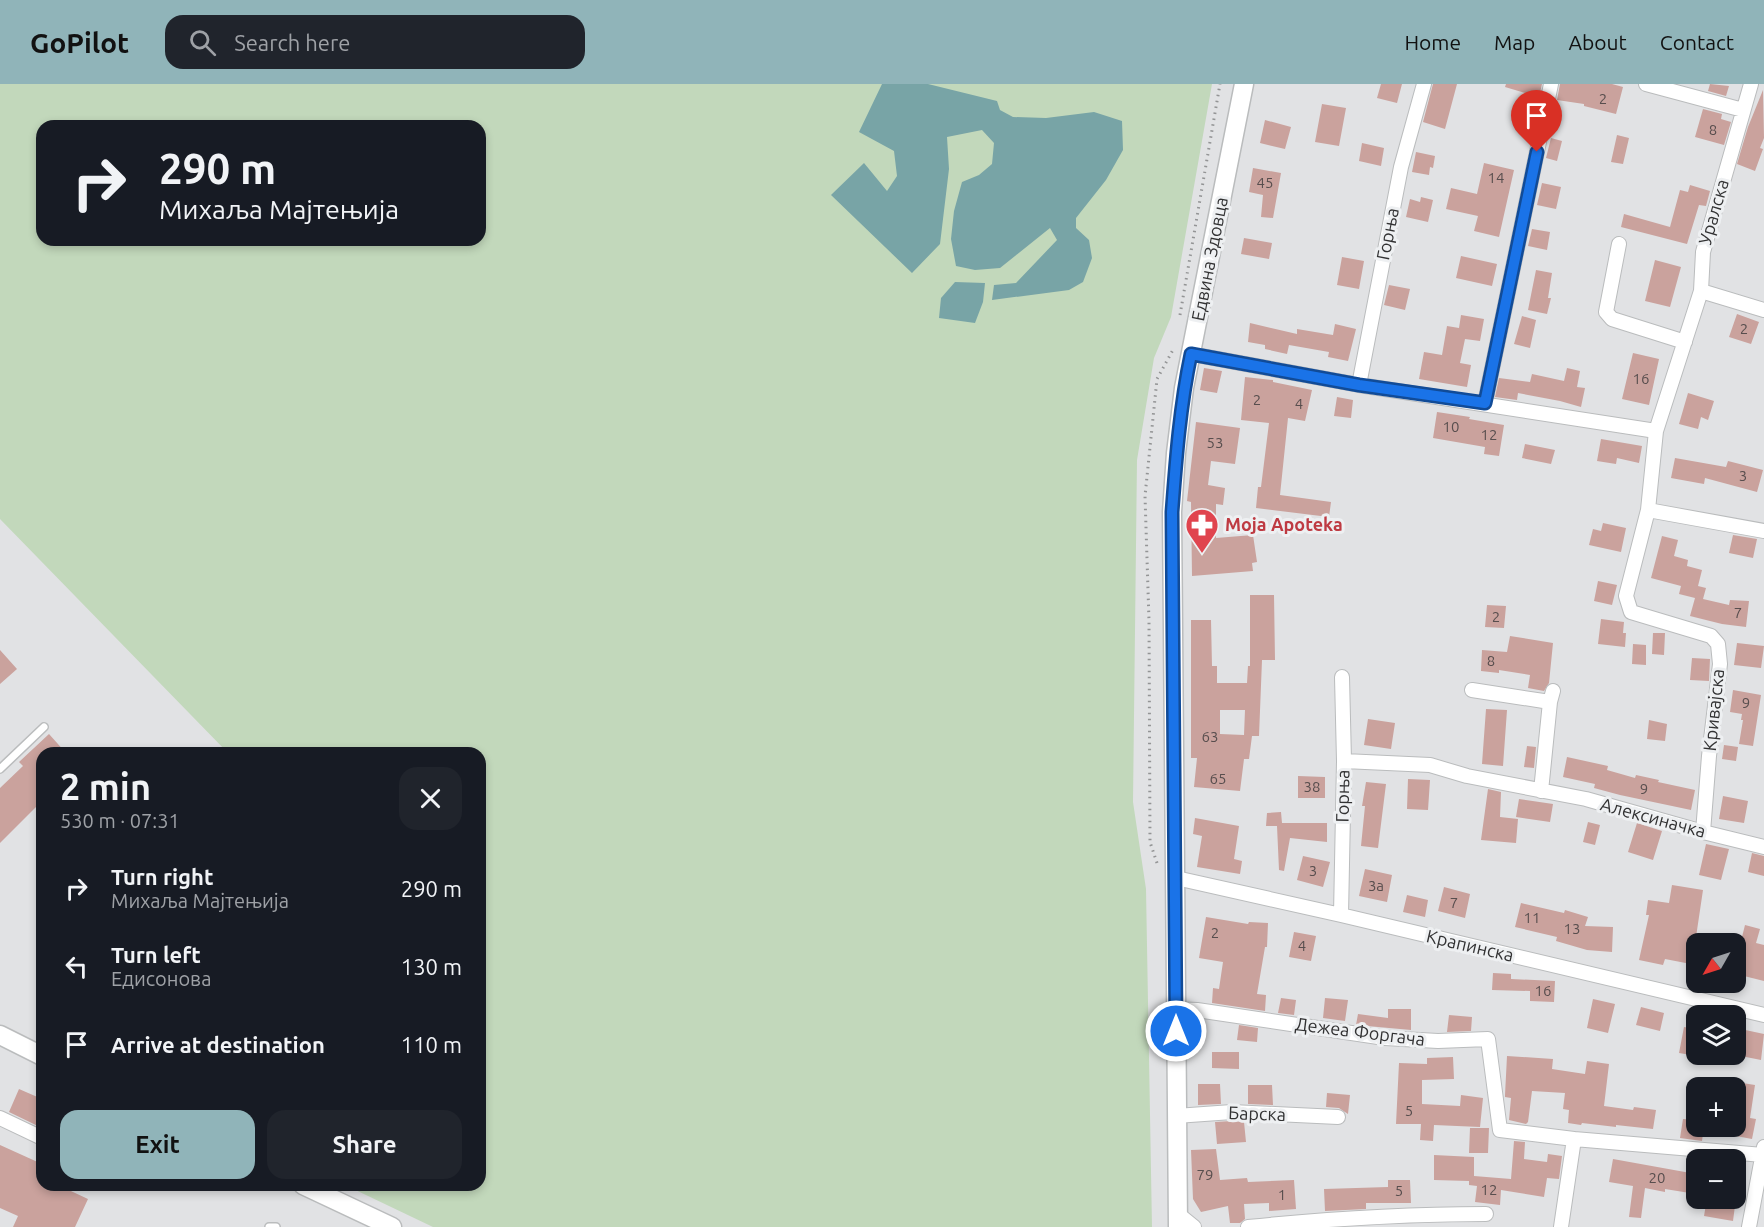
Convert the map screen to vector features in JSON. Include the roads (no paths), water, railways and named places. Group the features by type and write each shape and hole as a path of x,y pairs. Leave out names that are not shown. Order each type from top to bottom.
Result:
{"main road":[{"name":"Едвина Здовца","path":"1178,1220 1172,512 1184,388 1244,84"},
{"path":"0,1035 36,1053"},
{"path":"316,1191 392,1227"}],"street":[{"name":"Горња","path":"1359,385 1401,167 1424,84"},
{"path":"1485,403 1551,84"},
{"path":"1646,84 1743,110"},
{"name":"Уралска","path":"1648,510 1656,431 1701,291 1703,252 1751,84"},
{"path":"1619,244 1606,312 1612,319 1685,342"},
{"path":"1701,291 1764,310"},
{"path":"1191,354 1359,385 1656,431"},
{"path":"1648,510 1764,531"},
{"name":"Кривајска","path":"1648,510 1626,596 1631,612 1711,636 1718,644 1720,664 1703,832"},
{"name":"Горња","path":"1341,915 1344,761 1342,677"},
{"path":"1472,690 1551,696 1541,791"},
{"name":"Алексиначка","path":"1344,761 1430,765 1467,776 1586,799 1764,847"},
{"name":"Крапинска","path":"1176,879 1341,915 1764,1015"},
{"name":"Дежеа Форгача","path":"1175,1010 1197,1010 1385,1038 1438,1041 1488,1039 1500,1130 1575,1139 1763,1151"},
{"name":"Барска","path":"1176,1116 1232,1112 1338,1117"},
{"path":"0,1118 36,1135"},
{"path":"1561,1227 1575,1139"},
{"path":"1749,1227 1763,1151"},
{"path":"1248,1227 1312,1220 1486,1214"},
{"path":"1178,1220 1194,1227"}],"lane":[{"path":"0,769 44,727"},
{"path":"268,1227 276,1227"}],"water":[{"path":"882,84 928,84 997,101 1000,110 1013,117 1046,118 1094,112 1122,121 1123,150 1106,180 1076,218 1076,228 1089,240 1092,258 1083,282 1069,290 992,300 994,285 1016,283 1057,240 1050,228 1000,268 975,270 956,266 951,239 954,211 962,182 979,175 992,164 994,143 982,130 947,137 949,169 940,244 912,273 831,195 864,163 887,191 897,176 894,151 859,132"},
{"path":"955,282 985,283 983,302 975,323 939,318 941,298"}],"place":[{"name":"Moja Apoteka","path":"1202,554"}]}
